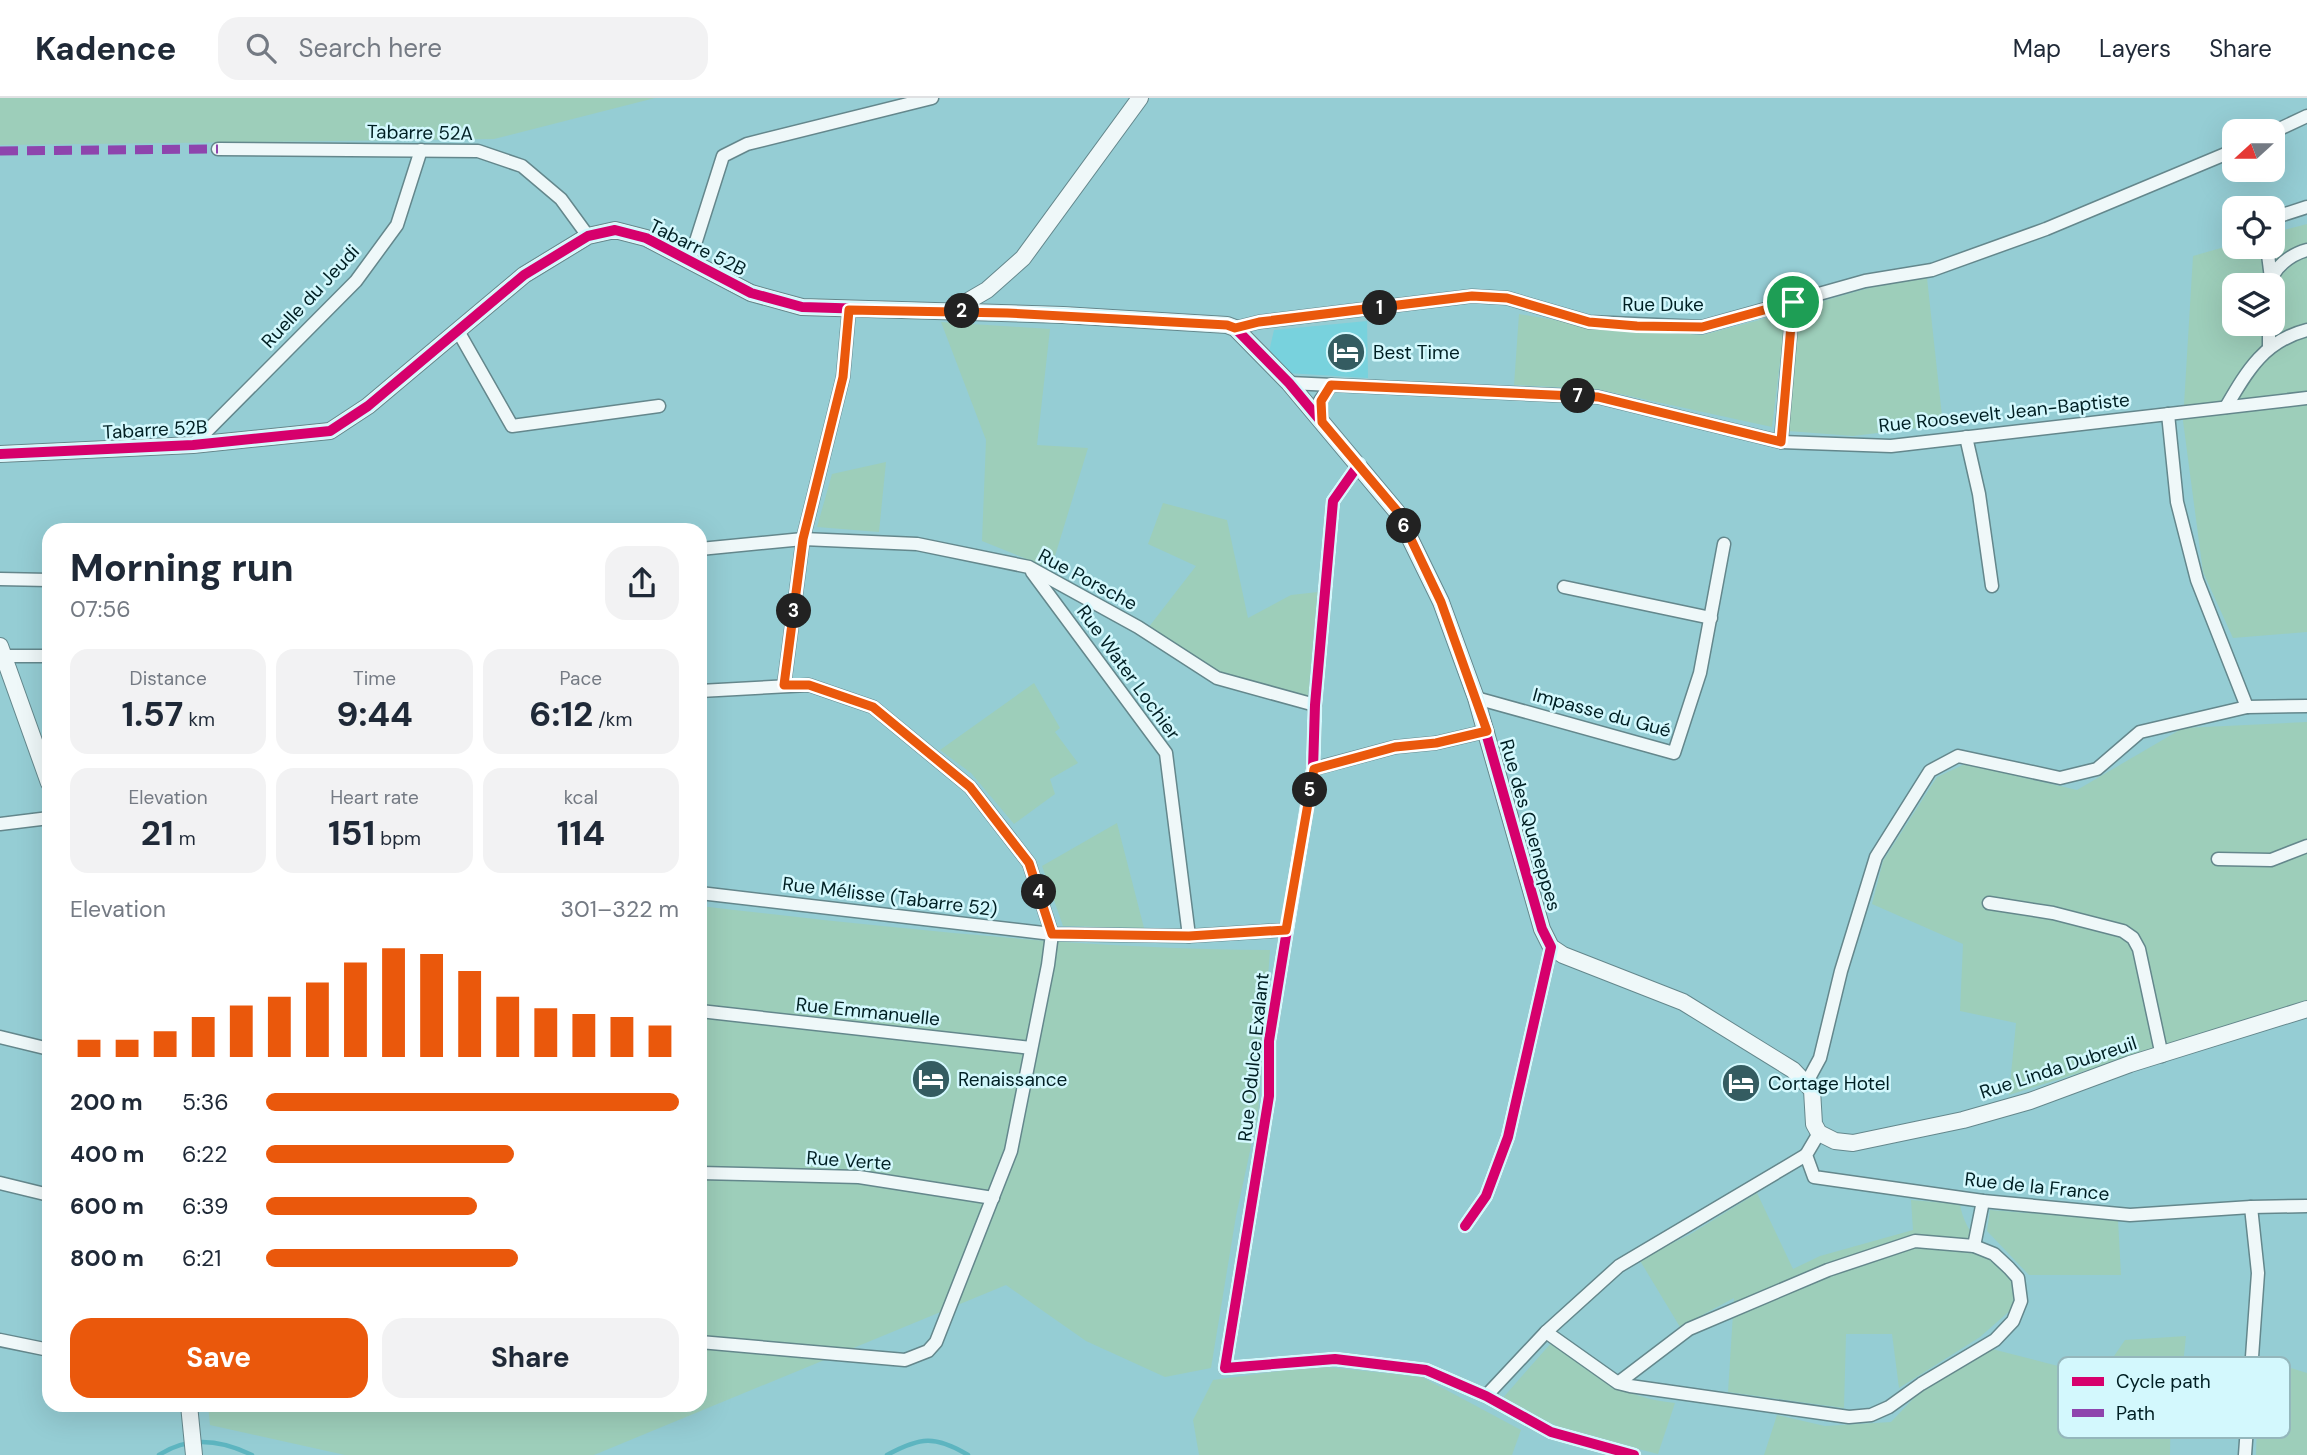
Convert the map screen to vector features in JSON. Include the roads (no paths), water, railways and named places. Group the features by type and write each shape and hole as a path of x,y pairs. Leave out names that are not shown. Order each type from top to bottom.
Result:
{"street":[{"path":"690,260 723,156 747,144 932,98"},
{"path":"951,311 987,290 1023,258 1140,98"},
{"path":"2286,126 2307,116"},
{"name":"Tabarre 52A","path":"218,149 478,151 522,166 561,199 588,236"},
{"name":"Ruelle du Jeudi","path":"193,445 356,281 397,225 421,150"},
{"name":"Rue Duke","path":"1235,328 1259,322 1472,296 1507,298 1589,322 1702,327 1865,281 1932,270 2046,229 2222,155"},
{"path":"2285,215 2307,207"},
{"name":"Tabarre 52B","path":"0,454 193,445 330,431 368,406 524,275 588,236 615,230 646,238 751,293 802,307 951,311 1213,324 1235,328"},
{"path":"2277,273 2286,260 2307,250"},
{"path":"1781,442 1793,302"},
{"path":"784,685 803,539 843,377 849,310"},
{"name":"Rue des Queneppes","path":"1235,328 1289,383 1398,512 1441,602 1476,698 1542,929 1551,947"},
{"path":"2226,407 2249,368 2269,346 2307,330"},
{"path":"458,331 512,426 659,406"},
{"path":"2269,336 2269,346"},
{"name":"Rue Roosevelt Jean-Baptiste","path":"1289,383 1598,397 1781,442 1891,446 2307,398"},
{"path":"1322,422 1321,401 1331,385"},
{"path":"2168,414 2177,502 2197,580 2247,707"},
{"path":"1966,438 1979,494 1992,586"},
{"name":"Rue Odulce Exalant","path":"1359,464 1333,501 1315,705 1314,769 1269,1041 1269,1096 1225,1367 1335,1359 1426,1370 1486,1396"},
{"name":"Rue Porsche","path":"707,548 803,539 917,544 1029,567 1138,627 1217,678 1315,705"},
{"name":"Impasse du Gué","path":"1476,698 1674,752 1700,673 1724,544"},
{"name":"Rue Water Lochier","path":"1029,567 1166,753 1189,936"},
{"path":"0,579 42,580"},
{"path":"1564,587 1711,618"},
{"path":"42,655 2,651 42,763"},
{"path":"707,690 809,685 873,707 970,787 1029,863 1052,934 1011,1151 936,1342 916,1357 905,1360 707,1343"},
{"path":"1807,1082 1820,1058 1841,971 1876,857 1930,771 1958,756 2060,778 2097,769 2140,732 2247,707 2307,706"},
{"path":"1314,769 1395,747 1436,743 1487,731"},
{"path":"0,824 42,819"},
{"path":"2218,859 2272,860 2307,846"},
{"name":"Rue Mélisse (Tabarre 52)","path":"707,894 1052,934 1189,936 1286,930"},
{"path":"1989,903 2053,913 2123,931 2133,938 2139,949 2162,1056"},
{"path":"1465,1226 1486,1196 1508,1137 1551,947 1563,955 1683,1002 1807,1082 1812,1090 1814,1124 1819,1133 1806,1155 1631,1257 1546,1332 1486,1396 1551,1432 1634,1455"},
{"name":"Rue Linda Dubreuil","path":"1819,1133 1835,1141 1853,1143 1963,1120 2030,1101 2307,1009"},
{"name":"Rue Emmanuelle","path":"707,1012 1031,1048"},
{"path":"0,1037 42,1047"},
{"name":"Rue de la France","path":"1806,1155 1814,1177 1983,1201 2130,1215 2307,1206"},
{"name":"Rue Verte","path":"707,1173 859,1177 993,1198"},
{"path":"0,1183 42,1193"},
{"path":"1975,1246 1983,1201"},
{"path":"2251,1207 2258,1273 2252,1357"},
{"path":"1546,1332 1618,1382 1836,1415 1871,1415 1889,1407 1921,1384 1995,1340 2013,1321 2021,1301 2018,1279 1994,1254 1975,1246 1914,1241 1828,1270 1689,1329 1618,1382"},
{"path":"0,1340 42,1349"},
{"path":"189,1412 193,1445"}],"waterway":[{"path":"887,1455 909,1445 928,1441 946,1444 968,1455"},
{"path":"159,1455 181,1445 205,1442 228,1446 252,1455"}],"place":[{"name":"Best Time","path":"1346,352"},
{"name":"Renaissance","path":"931,1079"},
{"name":"Cortage Hotel","path":"1741,1083"}]}
